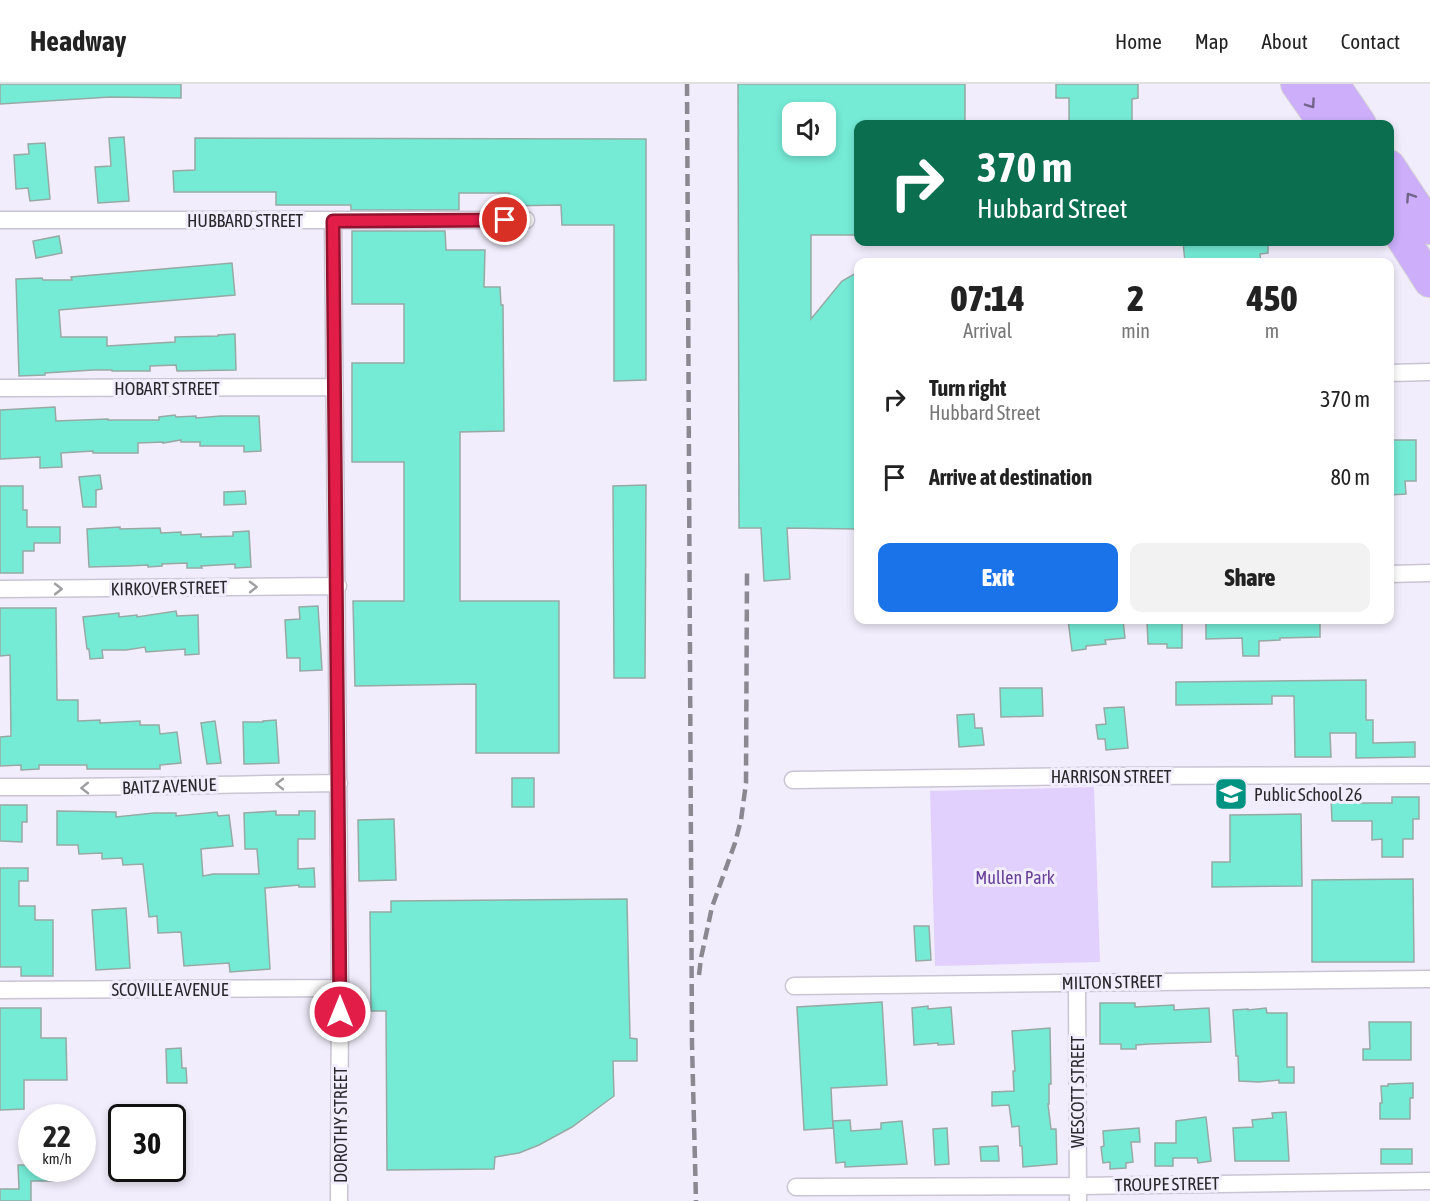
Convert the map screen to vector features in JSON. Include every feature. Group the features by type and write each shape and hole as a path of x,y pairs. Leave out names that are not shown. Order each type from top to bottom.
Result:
{"highway":[{"path":"1297,84 1322,120"},
{"path":"1333,84 1357,120"},
{"path":"1394,174 1430,228"},
{"path":"1394,226 1430,281"}],"street":[{"name":"HUBBARD STREET","path":"0,220 526,220"},
{"name":"DOROTHY STREET","path":"333,221 338,586 339,1201"},
{"path":"1394,373 1430,372"},
{"name":"HOBART STREET","path":"0,388 334,387"},
{"path":"1394,574 1430,573"},
{"name":"KIRKOVER STREET","path":"0,589 338,586"},
{"name":"HARRISON STREET","path":"793,780 1430,775"},
{"name":"BAITZ AVENUE","path":"0,787 81,788 339,783"},
{"name":"MILTON STREET","path":"794,986 1430,979"},
{"name":"WESCOTT STREET","path":"1077,982 1078,1193"},
{"name":"SCOVILLE AVENUE","path":"0,990 340,988"},
{"name":"TROUPE STREET","path":"796,1187 1078,1193 1430,1181"}],"green space":[{"name":"Mullen Park","path":"1094,787 1100,962 935,966 930,791"}],"building":[{"path":"0,84 181,84 181,98 110,97 0,104"},
{"path":"738,84 965,84 965,120 854,120 854,235 811,235 811,319 842,281 854,274 854,529 787,528 790,579 764,581 761,528 739,528"},
{"path":"1056,84 1138,84 1138,98 1132,99 1132,120 1069,120 1069,98 1056,98"},
{"path":"124,137 129,201 98,203 95,167 111,166 109,138"},
{"path":"195,138 646,139 646,380 614,381 614,225 562,225 561,205 509,206 509,193 459,193 459,210 351,210 351,205 276,205 276,192 174,192 173,171 195,170"},
{"path":"45,143 50,199 30,201 28,188 16,189 14,155 29,154 28,144"},
{"path":"352,231 445,231 446,250 485,250 484,287 500,287 501,305 503,305 504,431 460,432 460,601 559,601 559,753 476,753 476,684 355,686 353,601 404,601 404,462 352,462 352,363 404,363 404,304 352,304"},
{"path":"59,236 62,253 36,258 33,241"},
{"path":"1183,246 1268,246 1268,253 1260,254 1260,258 1185,258"},
{"path":"232,263 235,295 59,310 61,337 107,337 107,346 175,342 175,337 235,334 236,370 177,371 176,365 150,366 150,371 93,370 19,376 16,279 72,280 71,277"},
{"path":"55,407 56,421 159,420 159,417 175,415 176,417 196,416 196,418 259,416 261,451 244,452 244,446 200,446 200,442 181,442 181,440 138,443 138,453 93,453 93,451 61,453 62,467 40,468 40,457 0,459 0,410"},
{"path":"1394,440 1416,440 1416,481 1405,481 1406,494 1394,495"},
{"path":"100,475 102,489 96,490 96,507 83,507 79,477"},
{"path":"646,485 645,678 614,678 613,486"},
{"path":"0,486 23,486 23,510 27,510 27,527 60,527 60,543 34,543 34,551 23,551 23,573 0,573"},
{"path":"245,491 246,504 224,505 224,492"},
{"path":"120,527 120,529 160,528 161,533 201,534 201,537 233,536 233,532 249,531 251,567 235,568 235,564 187,568 187,563 148,567 148,565 89,567 87,529"},
{"path":"318,606 322,670 300,671 300,658 287,658 285,620 300,619 299,607"},
{"path":"0,608 56,608 57,700 78,700 78,721 100,720 100,723 140,721 140,725 159,725 160,734 177,732 181,763 160,765 160,769 87,769 87,765 39,765 39,769 21,770 21,765 0,766 0,737 11,736 10,655 0,656"},
{"path":"176,611 177,616 198,615 199,654 185,655 185,649 146,652 145,647 102,650 103,658 90,659 83,617 119,613 119,617 137,615 137,617"},
{"path":"1069,624 1123,624 1125,638 1105,640 1106,644 1086,646 1086,649 1072,651"},
{"path":"1147,624 1182,624 1182,648 1167,648 1167,644 1148,644"},
{"path":"1206,624 1320,624 1320,637 1259,641 1259,656 1243,656 1242,638 1206,639"},
{"path":"1366,680 1366,720 1373,720 1373,743 1415,742 1415,757 1356,758 1356,733 1330,733 1331,757 1295,757 1294,696 1272,696 1272,704 1176,705 1176,682"},
{"path":"1000,688 1042,688 1043,716 1001,717"},
{"path":"1124,707 1128,748 1106,750 1105,739 1098,739 1096,725 1106,724 1104,708"},
{"path":"974,714 975,728 982,728 984,745 959,747 957,715"},
{"path":"276,720 279,763 244,764 243,722"},
{"path":"215,721 221,763 207,764 201,723"},
{"path":"512,778 534,778 534,807 512,807"},
{"path":"1392,797 1419,797 1419,819 1413,819 1413,839 1403,839 1403,857 1382,857 1382,839 1372,840 1372,821 1332,821 1331,798 1360,798 1360,803 1392,803"},
{"path":"0,805 27,805 27,822 22,822 22,842 0,841"},
{"path":"57,811 116,812 116,817 154,813 176,813 176,816 217,812 218,816 229,815 233,846 201,849 203,876 259,874 257,849 245,849 244,813 276,811 276,815 299,815 299,811 315,811 315,839 298,839 298,869 314,868 315,887 299,887 299,885 265,888 270,969 230,972 229,963 184,966 181,932 158,933 157,916 149,917 143,864 123,865 122,858 102,859 102,853 79,854 78,845 57,845"},
{"path":"1301,814 1302,886 1212,887 1212,862 1230,862 1230,815"},
{"path":"394,819 396,880 359,881 358,820"},
{"path":"0,868 28,868 28,881 19,881 19,906 35,906 35,920 53,920 53,976 21,976 21,967 0,967"},
{"path":"1413,879 1414,962 1312,962 1312,880"},
{"path":"627,899 630,1038 637,1039 637,1061 613,1061 614,1096 572,1127 539,1145 519,1153 495,1157 494,1169 387,1170 386,1011 371,1011 370,912 391,912 391,901"},
{"path":"126,908 130,968 96,970 92,910"},
{"path":"914,926 929,926 931,960 916,961"},
{"path":"882,1002 887,1085 831,1088 833,1128 804,1130 797,1007"},
{"path":"1100,1003 1135,1003 1135,1007 1174,1005 1174,1010 1209,1008 1211,1042 1136,1045 1136,1049 1121,1049 1121,1044 1100,1044"},
{"path":"928,1006 928,1009 951,1007 954,1044 914,1045 912,1008"},
{"path":"0,1008 41,1008 41,1038 66,1038 67,1080 24,1080 24,1104 18,1104 18,1109 0,1110"},
{"path":"1266,1008 1267,1013 1287,1013 1287,1067 1294,1067 1294,1083 1279,1083 1279,1080 1239,1081 1233,1010"},
{"path":"1369,1022 1411,1022 1411,1060 1363,1060 1363,1049 1370,1049"},
{"path":"1050,1028 1051,1084 1049,1084 1048,1104 1051,1129 1056,1129 1057,1164 1023,1167 1019,1126 1012,1127 1009,1105 992,1106 992,1092 1014,1091 1012,1031"},
{"path":"181,1048 182,1068 186,1068 187,1083 167,1083 166,1049"},
{"path":"1413,1083 1410,1119 1380,1119 1381,1086"},
{"path":"1286,1112 1289,1161 1235,1161 1233,1128 1253,1127 1252,1120 1273,1118 1272,1113"},
{"path":"1206,1117 1211,1161 1198,1163 1197,1158 1173,1158 1173,1166 1155,1166 1155,1143 1176,1143 1176,1121"},
{"path":"850,1120 851,1131 881,1129 881,1123 902,1121 907,1164 845,1167 845,1162 836,1163 833,1121"},
{"path":"947,1128 949,1164 935,1165 933,1129"},
{"path":"1139,1128 1140,1142 1131,1142 1133,1162 1126,1163 1126,1168 1110,1169 1110,1162 1103,1163 1101,1147 1104,1146 1103,1131"},
{"path":"998,1146 999,1161 981,1161 980,1147"},
{"path":"1381,1149 1412,1149 1412,1164 1381,1164"},
{"path":"19,1182 31,1182 31,1201 0,1201 0,1189 19,1189"}],"railway":[{"path":"687,84 692,1044 696,1201"},
{"path":"699,975 712,907 741,820 746,783 747,571"}],"place":[{"name":"Public School 26","path":"1231,794"}],"route":[{"path":"340,1012 333,221 505,220"}]}
